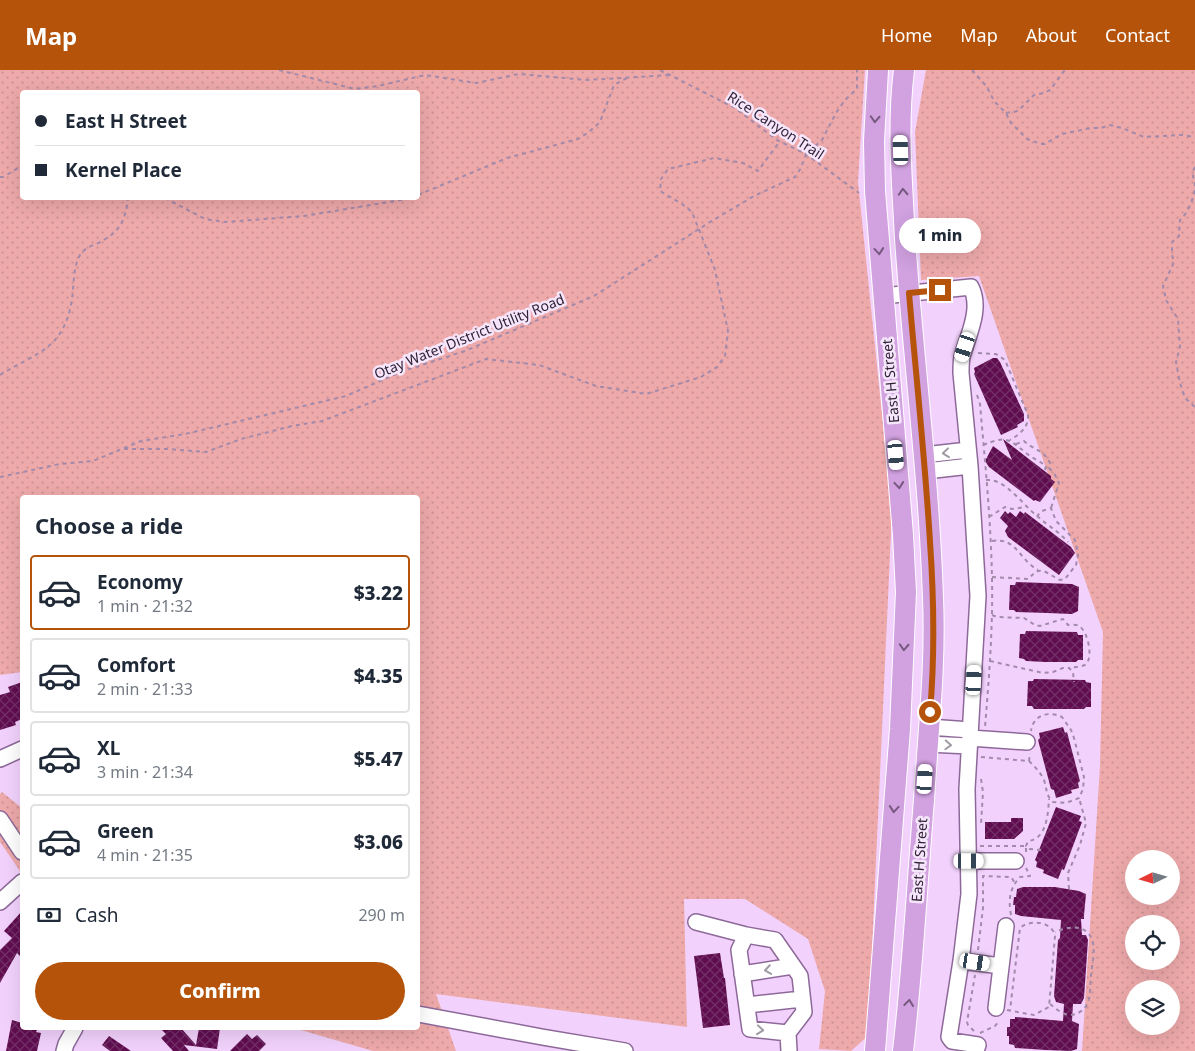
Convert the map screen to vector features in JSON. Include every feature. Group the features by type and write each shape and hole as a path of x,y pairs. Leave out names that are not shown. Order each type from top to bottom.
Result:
{"main road":[{"name":"East H Street","path":"875,1051 900,729 906,592 876,205 874,141 878,70"},
{"name":"East H Street","path":"903,1051 912,976 934,665 933,598 925,463 909,293 900,131 904,70"}],"street":[{"path":"883,296 972,287 974,292 974,318 962,358 961,372 970,466 978,596 973,741 968,789 975,857 949,1038 952,1041 978,1044 976,1051"},
{"path":"925,463 968,450"},
{"path":"925,463 970,466"},
{"path":"928,735 973,741 1029,742"},
{"path":"0,759 20,750"},
{"path":"0,819 20,849"},
{"path":"975,857 1016,861"},
{"path":"0,902 20,884"},
{"path":"696,922 746,935 775,940 800,976 804,1012 788,1033 789,1051"},
{"path":"1002,1012 1001,966 1006,926"},
{"path":"746,935 739,950 750,1029 788,1033"},
{"path":"961,960 1001,966"},
{"path":"742,974 793,966"},
{"path":"747,1005 802,999"},
{"path":"420,1014 541,1044 625,1051"},
{"path":"64,1051 74,1030"}],"path":[{"path":"279,70 354,89 378,86 425,75 476,83 519,74 587,80 641,77"},
{"name":"Rice Canyon Trail","path":"660,70 734,108 780,141 806,154 876,205"},
{"name":"Otay Water District Utility Road","path":"0,477 60,464 93,461 141,441 185,434 346,396 403,371 465,350 594,296 699,228 754,196 795,177 801,168 806,154 822,140 836,113 857,89 857,70"},
{"path":"972,70 987,88 994,101 1006,113 1011,123 1027,139 1041,144 1045,144 1062,134 1110,125 1144,137 1181,135 1195,137"},
{"path":"1006,113 1018,111 1034,95 1050,90 1065,70"},
{"path":"420,195 507,158 578,138 589,132 600,122 614,85 626,78 670,75"},
{"path":"121,449 168,449 206,452 241,439 292,426 322,421 486,360 539,365 596,386 646,394 701,377 717,367 726,356 728,331 715,270 692,212 660,191 661,180 668,169 714,158 743,164 758,171 780,141"},
{"path":"0,176 4,177 20,167"},
{"path":"1195,167 1192,176 1195,186 1186,216 1180,220 1179,236 1172,242 1174,262 1163,286 1166,300 1178,319 1180,347 1176,362 1180,383 1185,398 1195,407"},
{"path":"0,375 46,350 54,342 62,330 70,308 77,265 81,254 87,248 109,238 118,230 126,213 128,200"},
{"path":"169,200 205,219 225,222 304,216 401,200"},
{"path":"970,353 996,354 1005,360 1029,419 1028,424 1019,435 1010,440 998,440 983,445"},
{"path":"990,542 1004,540 1014,547 1030,565 1060,580 1065,579 1077,561 1075,540 1056,521 1051,508 1059,483 1054,473 1010,440"},
{"path":"1016,444 1024,441 1034,449 1042,451 1050,462 1045,470"},
{"path":"986,480 998,481 1022,499 1037,516 1060,532 1068,542"},
{"path":"989,517 1005,507 1012,509 1028,507"},
{"path":"1037,516 1042,511 1051,508"},
{"path":"992,577 1029,579 1034,571 1038,570"},
{"path":"990,661 1043,673 1054,672 1062,668 1084,666 1088,662 1089,640 1080,626 1077,624 1068,625 1063,619 1046,625 1035,625 1024,618 997,617 992,614"},
{"path":"1069,668 1073,672 1074,682"},
{"path":"1041,850 1026,846 1028,841 1034,841 1041,834 1047,819 1049,799 1041,776 1029,761 1029,742 1032,723 1035,719 1048,714 1062,716 1071,730 1084,777 1083,789 1078,798 1072,802 1058,804 1049,799"},
{"path":"973,741 981,757 981,764"},
{"path":"981,757 1029,761"},
{"path":"980,829 983,792 981,778"},
{"path":"1069,889 1068,873 1080,845 1086,823 1078,798"},
{"path":"975,857 980,846"},
{"path":"977,956 983,908 983,876 1012,877 1015,883"},
{"path":"978,1034 995,1026 1002,1012 1020,928 1024,924 1033,922 1048,926 1055,932"},
{"path":"1050,1004 1062,1013 1067,1014 1080,1012 1085,1009 1089,1000 1093,944 1089,934 1078,928 1065,928 1055,932"},
{"path":"1002,1012 1034,1015 1046,1009 1050,1004 1055,932"},
{"path":"976,971 967,1022 971,1029 983,1036"}],"shaded area":[{"path":"0,70 865,70 858,182 892,511 868,1036 851,1051 819,1049 825,991 808,939 745,899 684,899 687,1027 436,994 456,1051 373,1051 301,1030 420,1030 420,495 20,495 20,672 0,675"},
{"path":"926,70 1195,70 1195,1051 1082,1051 1100,766 1103,632 979,276 921,280 915,132"},
{"path":"2,792 20,806 20,871 0,842 0,794"}],"building":[{"path":"993,358 997,358 1000,362 1024,414 1024,421 1017,425 1018,427 1001,435 974,374 974,368"},
{"path":"1003,439 1051,476 1051,479 1055,482 1040,502 1034,501 989,467 985,461 993,446 1012,460"},
{"path":"1005,511 1008,514 1010,512 1016,517 1020,511 1024,514 1025,512 1071,547 1075,553 1059,575 1008,537 1005,531 1008,526 1000,518"},
{"path":"1016,582 1072,584 1079,587 1078,611 1072,614 1016,612 1009,610 1010,585 1015,585"},
{"path":"1026,631 1077,632 1078,635 1083,635 1083,660 1076,662 1045,662 1026,661 1019,658 1020,634 1025,634"},
{"path":"1034,679 1085,680 1091,683 1091,707 1084,709 1034,709 1032,706 1027,706 1028,681 1033,681"},
{"path":"20,683 20,720 15,722 16,725 0,730 0,695 10,692 8,687"},
{"path":"1063,727 1065,733 1067,732 1080,781 1078,783 1079,788 1071,790 1072,793 1056,798 1054,790 1051,789 1038,740 1040,738 1039,733"},
{"path":"1056,807 1081,816 1079,821 1082,822 1064,870 1062,869 1058,879 1043,873 1044,870 1036,867 1037,862 1035,860"},
{"path":"1011,818 1023,818 1023,831 1014,839 985,839 985,822 1011,822"},
{"path":"1023,887 1055,887 1086,894 1084,919 1081,919 1082,935 1086,935 1088,940 1084,998 1081,1004 1073,1004 1072,1021 1079,1024 1077,1049 1071,1051 1015,1048 1014,1045 1009,1044 1007,1027 1010,1027 1010,1019 1015,1019 1015,1017 1063,1021 1064,1004 1056,1002 1054,996 1061,920 1015,914 1014,897 1016,897 1017,889"},
{"path":"20,913 20,956 17,953 0,983 0,950 12,938 4,931"},
{"path":"720,953 725,978 730,1025 703,1028 694,956"},
{"path":"12,1020 20,1022 20,1030 37,1030 36,1032 41,1033 37,1051 6,1051"},
{"path":"162,1030 183,1030 196,1045 199,1030 220,1030 217,1049 184,1045 189,1051 173,1051 161,1038 166,1034"},
{"path":"247,1034 252,1039 257,1035 266,1044 259,1051 230,1051"},
{"path":"109,1036 131,1051 110,1051 102,1045"}],"route":[{"path":"930,712 934,665 933,598 926,471 909,293 940,290"}]}
